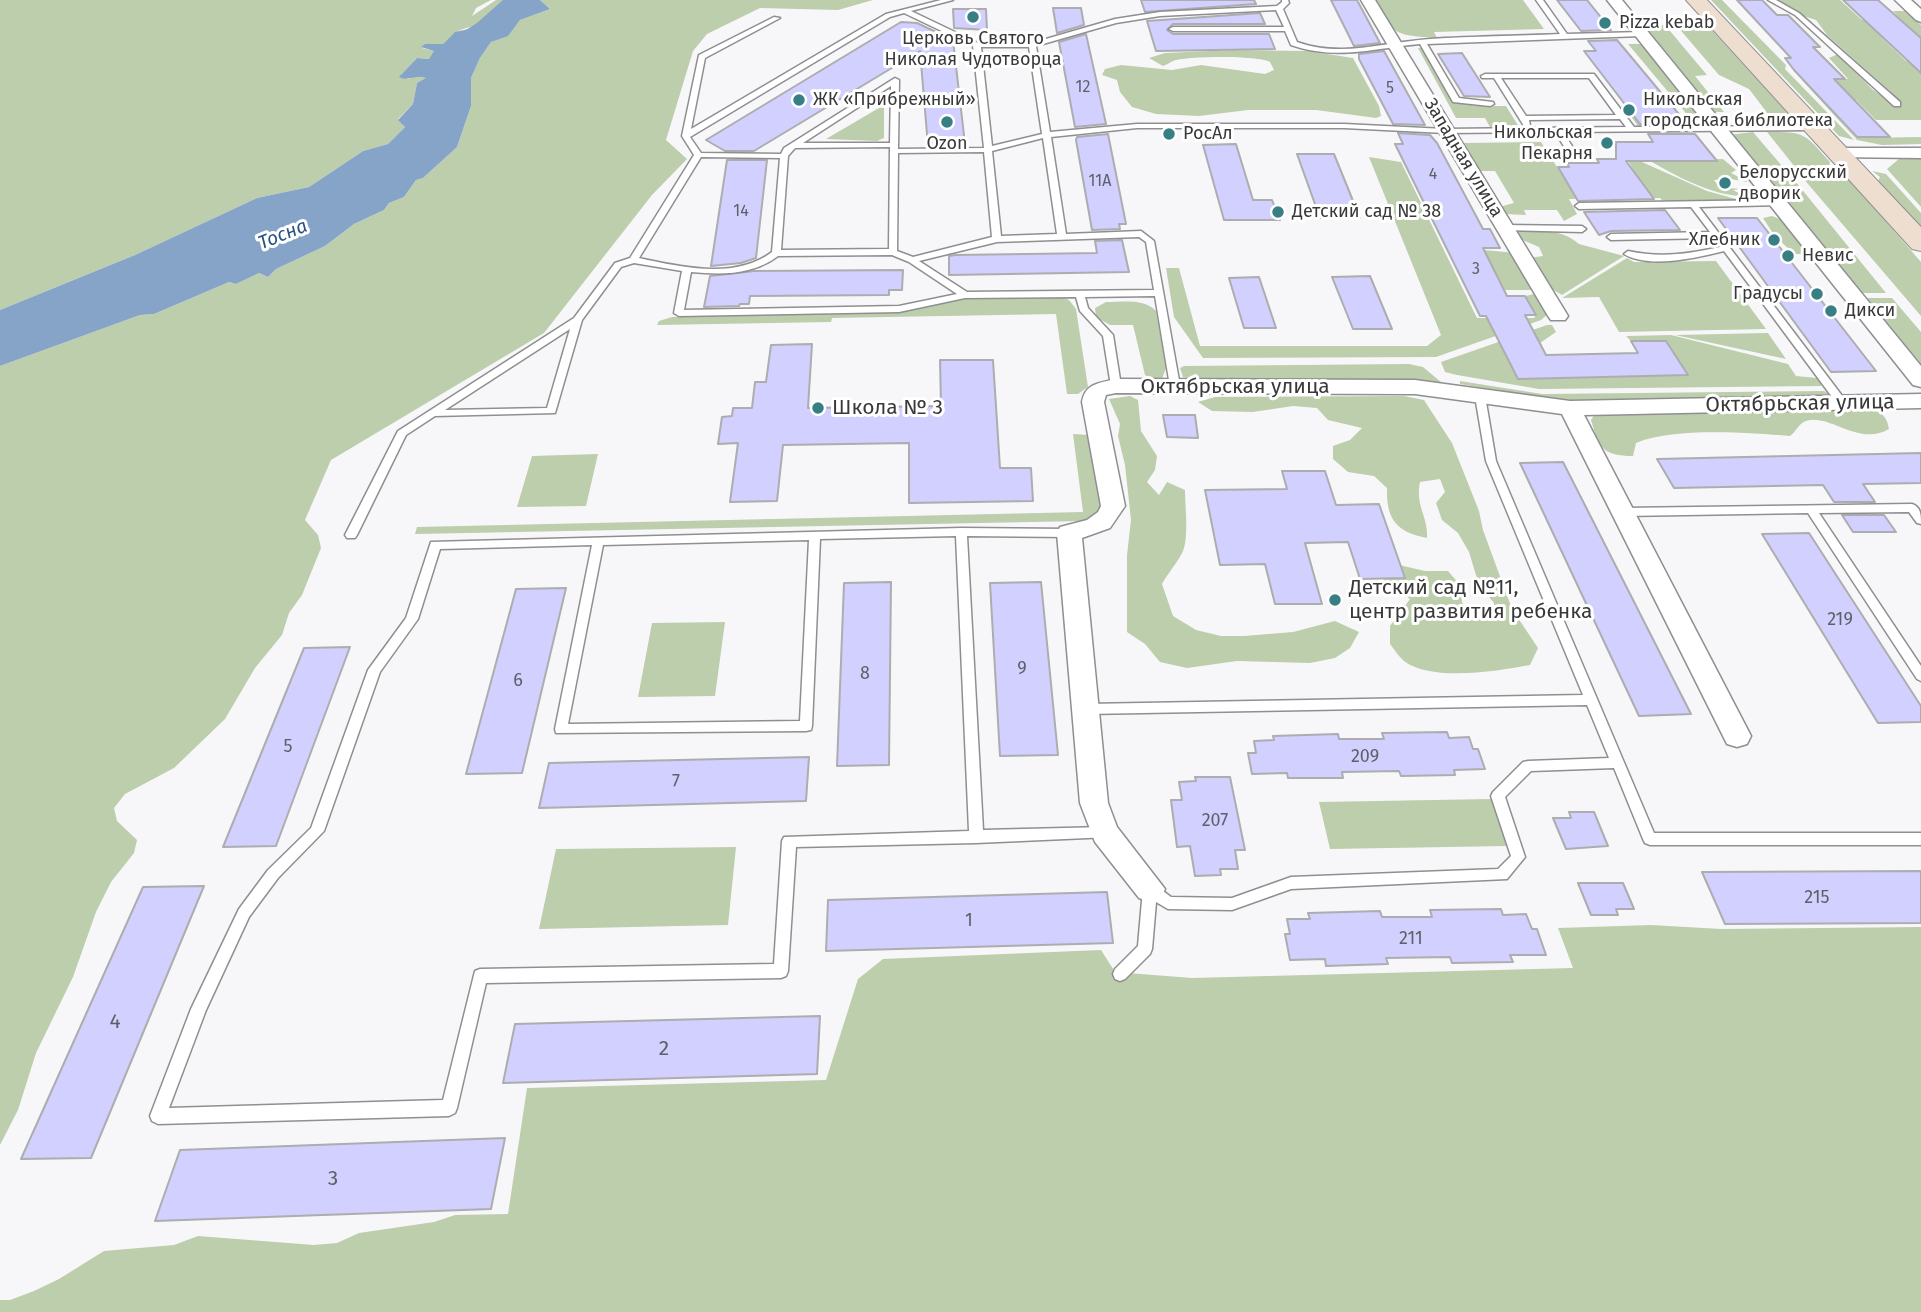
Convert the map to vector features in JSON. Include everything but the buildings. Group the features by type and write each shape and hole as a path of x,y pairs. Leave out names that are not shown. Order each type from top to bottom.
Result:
{"main road":[{"path":"1696,0 1921,243"}],"street":[{"name":"Западная улица","path":"1368,0 1558,316"},
{"path":"1614,0 1921,380"},
{"path":"1902,0 1921,17"},
{"path":"1838,153 1921,153"},
{"name":"Октябрьская улица","path":"1069,533 1091,528 1107,520 1114,506 1093,402 1094,395 1099,390 1116,386 1415,387 1570,408 1921,401"},
{"path":"1570,408 1737,736"},
{"path":"1069,533 1094,803 1105,834 1150,888"}],"lane":[{"path":"686,136 888,15 950,0"},
{"path":"905,11 976,45 1032,45 1115,21 1149,15 1279,8 1286,3 1284,0"},
{"path":"1539,0 1565,36"},
{"path":"1771,0 1797,14 1897,104"},
{"path":"1279,8 1294,43 1317,51 1357,50 1422,42 1641,34"},
{"path":"698,155 686,136 702,57 776,18"},
{"path":"1172,29 1288,29"},
{"path":"1422,42 1456,100 1490,104"},
{"path":"976,45 997,239"},
{"path":"1032,45 1062,235"},
{"path":"1485,76 1591,76 1631,130"},
{"path":"1496,76 1531,130"},
{"path":"434,413 551,411 578,320 618,265 633,260 687,270 746,269 767,264 776,253 784,156 793,146 895,80 893,251"},
{"path":"1524,118 1622,117"},
{"path":"793,146 987,150 1047,135 1150,126 1344,126 1446,131 1814,128"},
{"path":"1557,130 1575,157"},
{"path":"698,155 784,156"},
{"path":"633,260 698,155"},
{"path":"1579,206 1778,203"},
{"path":"1693,204 1842,403"},
{"path":"1505,228 1582,229"},
{"path":"912,260 997,239 1141,234 1150,241 1175,386"},
{"path":"1611,237 1716,235"},
{"path":"1628,254 1646,259 1692,256 1726,248"},
{"path":"776,253 893,251 912,260 965,295"},
{"path":"687,270 679,313 899,309 965,295 1159,293"},
{"path":"1080,294 1083,309 1108,335 1116,386"},
{"path":"351,535 402,433 578,320"},
{"path":"1480,396 1491,461 1650,839 1921,839"},
{"path":"1624,512 1912,508 1921,520"},
{"path":"1812,511 1921,676"},
{"path":"1069,533 961,532 435,545 412,619 374,670 320,825 273,874 244,913 199,1009 158,1116 449,1108 480,976 781,971 789,841 1105,834"},
{"path":"961,532 976,837"},
{"path":"598,541 562,729 806,726 815,536"},
{"path":"1087,709 1592,700"},
{"path":"1150,888 1168,903 1232,904 1291,883 1502,875 1518,857 1498,796 1528,766 1618,764"},
{"path":"1120,974 1146,949 1150,888"}],"green space":[{"path":"0,0 491,0 476,8 472,16 496,0 508,0 504,9 515,7 503,19 462,29 443,44 425,44 422,48 435,51 429,59 417,58 402,74 408,79 419,75 427,78 417,83 413,104 398,119 405,127 388,144 363,151 309,187 257,198 135,255 0,310"},
{"path":"540,0 873,0 838,10 760,8 707,34 693,51 666,140 687,159 652,195 544,333 331,460 305,520 318,535 321,548 302,595 289,613 282,635 255,668 225,719 174,768 125,794 114,808 117,821 137,840 134,853 111,882 96,912 73,977 36,1053 18,1110 0,1145 0,366 140,315 154,314 229,282 236,284 259,273 268,277 276,269 325,246 354,224 404,197 416,180 423,178 457,147 471,106 471,78 491,42 508,35 520,20 550,9"},
{"path":"1372,0 1523,0 1544,29 1434,32 1437,38 1412,36 1392,27"},
{"path":"1711,0 1722,0 1854,140 1839,136"},
{"path":"1777,0 1840,0 1862,20 1901,20 1893,11 1905,11 1921,25 1921,37 1881,37 1906,61 1921,61 1921,120 1876,120 1856,100 1822,100 1856,138 1921,137 1921,144 1882,145 1857,140 1802,80 1848,79 1829,58 1838,54 1872,89 1894,105 1901,104 1827,35 1816,20 1800,15"},
{"path":"1644,25 1665,25 1707,75 1695,76 1724,112 1715,112"},
{"path":"1676,25 1708,26 1792,118 1791,122 1761,125 1756,120 1765,110 1749,89 1719,75"},
{"path":"1628,44 1641,44 1702,122 1697,125 1638,126 1630,115 1690,118"},
{"path":"1418,48 1422,48 1454,100 1475,106 1506,106 1519,127 1490,127 1485,118 1456,118"},
{"path":"1308,51 1353,58 1379,106 1381,116 1376,118 1316,110 1248,110 1199,116 1156,114 1132,107 1120,92 1117,80 1102,75 1105,69 1121,65 1172,70 1201,65 1265,74 1274,70 1270,62 1251,58 1180,59 1163,66 1149,58 1165,53"},
{"path":"884,105 884,138 877,141 826,139"},
{"path":"1753,132 1788,173 1759,173 1729,135"},
{"path":"1767,132 1803,136 1830,162 1829,167 1799,172"},
{"path":"1541,142 1566,181 1640,181 1624,154 1707,191 1747,202 1664,202 1660,198 1569,199 1577,214 1564,221 1557,210 1524,210 1526,215 1505,214 1499,207 1514,203 1495,171 1478,171 1462,143"},
{"path":"1624,144 1704,145 1710,152 1660,153 1666,161 1723,159 1736,170 1731,173 1748,182 1714,180 1719,187 1740,189 1733,190 1744,196 1730,195 1698,185 1665,170"},
{"path":"1921,156 1921,207 1887,169 1900,158"},
{"path":"1369,157 1401,162 1477,318 1534,318 1536,315 1525,296 1539,293 1548,314 1541,320 1436,357 1203,358 1174,317 1166,268 1179,268 1200,346 1427,346 1441,335"},
{"path":"1872,171 1886,174 1921,213 1921,230 1877,183 1880,177"},
{"path":"1843,172 1921,262 1921,316 1802,177"},
{"path":"1762,176 1791,176 1886,293 1859,293"},
{"path":"1772,216 1780,219 1806,251 1804,254 1794,254 1774,235 1763,218"},
{"path":"1520,230 1559,233 1579,244 1624,256 1562,295 1550,288 1529,258 1543,256 1539,247 1518,238 1517,233"},
{"path":"1484,250 1516,253 1538,290 1505,290"},
{"path":"1627,258 1634,262 1716,261 1766,329 1619,332 1599,297 1562,298"},
{"path":"1061,297 1069,300 1076,309 1088,387 1078,394 1067,394 1056,314 832,318 831,322 657,325 659,321 672,317 901,311 970,298"},
{"path":"1863,298 1892,298 1921,332 1921,370"},
{"path":"1106,302 1139,302 1156,311 1166,368 1162,379 1153,380 1145,375 1133,325 1110,325 1096,317 1095,308"},
{"path":"1552,325 1556,332 1540,343 1501,344 1518,378 1687,375 1666,341 1631,341 1626,336 1671,335 1788,364 1796,376 1817,378 1822,382 1821,386 1539,389 1445,372 1441,362"},
{"path":"1768,333 1786,359 1675,335"},
{"path":"1409,364 1423,367 1441,382 1192,379 1183,377 1180,368 1184,366"},
{"path":"1460,381 1542,394 1824,391 1831,395 1567,402 1460,384"},
{"path":"1130,396 1138,400 1141,431 1157,456 1155,470 1147,482 1159,495 1167,482 1185,490 1185,545 1162,584 1173,616 1196,630 1221,636 1293,632 1335,621 1359,632 1350,648 1335,658 1310,663 1237,661 1187,668 1160,662 1145,644 1127,632 1127,555 1131,520 1125,465 1118,436 1120,424 1109,399"},
{"path":"1404,396 1424,400 1452,443 1479,511 1483,530 1512,609 1538,648 1530,665 1465,673 1431,671 1404,661 1390,644 1390,626 1410,599 1372,571 1395,564 1425,571 1448,571 1461,586 1462,602 1470,618 1493,618 1494,603 1479,585 1469,552 1458,533 1442,520 1436,503 1445,492 1440,479 1420,482 1419,498 1427,538 1408,532 1395,523 1389,508 1387,488 1374,476 1348,472 1333,459 1333,446 1350,440 1362,428 1328,420 1317,408 1293,406 1253,412 1212,411 1198,402 1215,397"},
{"path":"1861,406 1880,413 1886,419 1889,429 1867,434 1815,420 1803,422 1790,436 1712,432 1670,435 1636,443 1633,456 1615,454 1604,448 1591,420 1595,414 1797,411"},
{"path":"1073,434 1090,435 1104,510 1092,519 1082,521 415,534 417,527 1083,512"},
{"path":"598,454 586,506 517,507 532,456"},
{"path":"725,622 715,696 638,697 652,623"},
{"path":"1491,799 1507,846 1330,849 1319,802"},
{"path":"736,847 728,925 539,929 556,849"},
{"path":"1651,925 1721,929 1921,927 1921,1312 0,1312 0,1300 10,1300 34,1291 104,1251 174,1245 198,1236 314,1245 337,1243 359,1233 434,1222 455,1215 508,1214 527,1088 826,1080 858,979 883,959 1101,950 1115,972 1192,978 1573,968 1558,928"}],"water":[{"path":"508,0 540,0 550,9 520,20 508,36 491,42 471,78 471,106 457,147 423,178 416,180 404,197 354,224 325,246 276,269 268,277 259,273 236,284 229,282 154,314 140,315 0,366 0,310 135,255 257,198 309,187 363,151 388,144 405,127 398,120 413,104 417,83 426,78 399,77 417,58 429,59 434,51 421,47 425,44 443,44 455,32 496,23 514,8 503,10"}],"waterway":[{"name":"Тосна","path":"453,69 460,46 487,29 519,0"}],"place":[{"name":"Церковь Святого Николая Чудотворца","path":"973,17"},
{"name":"Pizza kebab","path":"1605,23"},
{"name":"ЖК «Прибрежный»","path":"799,100"},
{"name":"Никольская городская библиотека","path":"1629,110"},
{"name":"Ozon","path":"947,122"},
{"name":"РосАл","path":"1169,134"},
{"name":"Никольская Пекарня","path":"1607,143"},
{"name":"Белорусский дворик","path":"1725,183"},
{"name":"Детский сад № 38","path":"1278,212"},
{"name":"Хлебник","path":"1774,240"},
{"name":"Невис","path":"1788,256"},
{"name":"Градусы","path":"1817,294"},
{"name":"Дикси","path":"1831,311"},
{"name":"Школа № 3","path":"818,408"},
{"name":"Детский сад №11, центр развития ребенка","path":"1335,600"}]}
